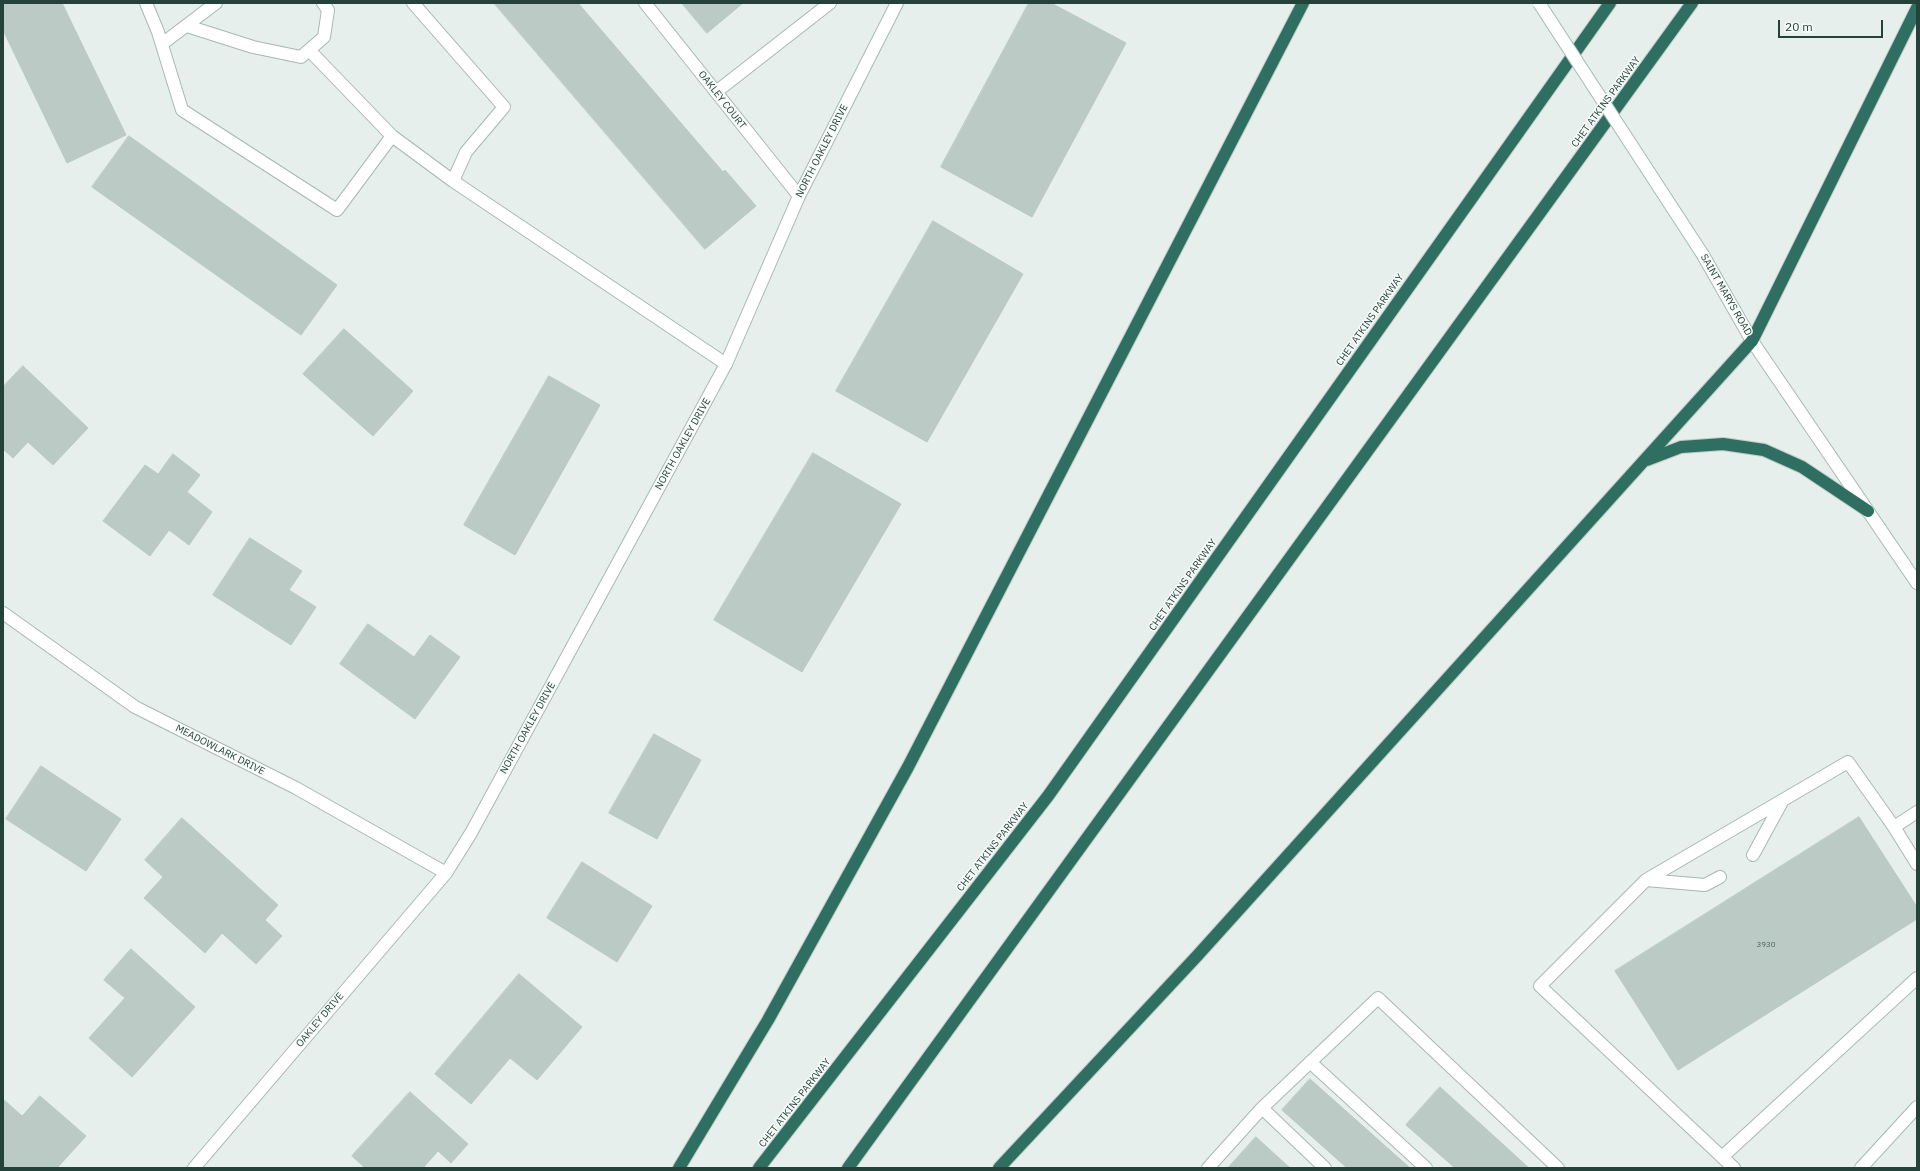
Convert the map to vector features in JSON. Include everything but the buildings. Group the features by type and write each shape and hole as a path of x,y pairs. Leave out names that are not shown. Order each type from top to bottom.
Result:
{"highway":[{"path":"680,1168 768,1020 908,767 1303,3"},
{"name":"CHET ATKINS PARKWAY","path":"759,1168 1048,796 1610,3"},
{"name":"CHET ATKINS PARKWAY","path":"848,1168 1692,3"},
{"path":"999,1168 1197,956 1752,341 1917,8"},
{"path":"1644,461 1681,447 1723,444 1764,450 1802,467 1868,511"}],"street":[{"path":"146,3 162,44 182,110 337,210 392,136"},
{"path":"162,44 216,3"},
{"path":"187,26 253,47 302,57 324,37 328,10 323,3"},
{"path":"413,3 504,107 466,152 453,181"},
{"name":"OAKLEY COURT","path":"645,3 799,196"},
{"path":"716,92 830,3"},
{"name":"NORTH OAKLEY DRIVE","path":"446,873 471,833 726,364 799,196 897,3"},
{"name":"SAINT MARYS ROAD","path":"1539,3 1703,255 1752,341 1917,583"},
{"path":"309,50 392,136 453,181 726,364"},
{"name":"MEADOWLARK DRIVE","path":"3,613 135,707 296,788 446,873"},
{"path":"1734,1168 1540,986 1646,880 1848,762 1917,862"},
{"path":"1753,855 1784,799"},
{"path":"1894,827 1917,812"},
{"name":"OAKLEY DRIVE","path":"194,1168 446,873"},
{"path":"1646,880 1705,885 1720,877"},
{"path":"1722,1157 1917,978"},
{"path":"1208,1168 1262,1108 1378,998 1558,1168"},
{"path":"1310,1062 1426,1168"},
{"path":"1861,1168 1917,1107"},
{"path":"1262,1108 1325,1168"}]}
